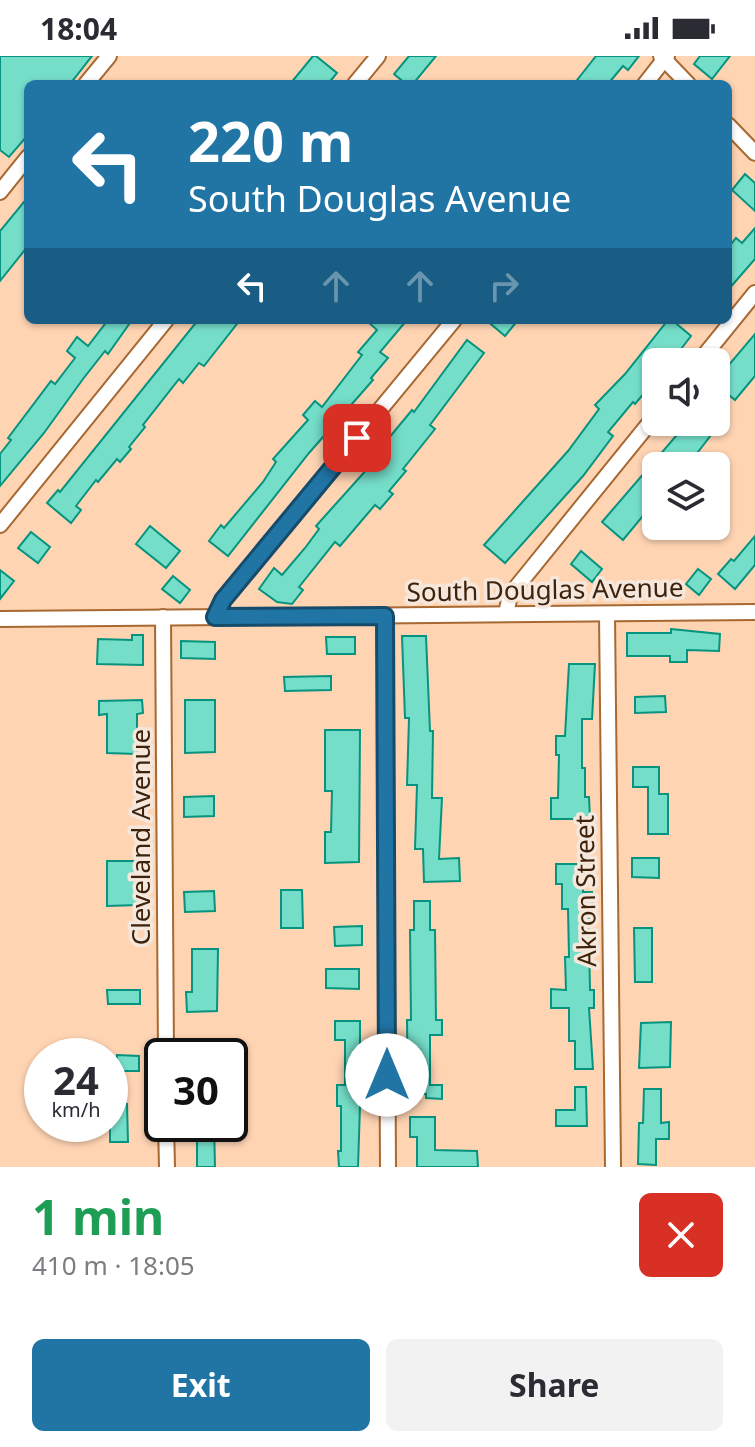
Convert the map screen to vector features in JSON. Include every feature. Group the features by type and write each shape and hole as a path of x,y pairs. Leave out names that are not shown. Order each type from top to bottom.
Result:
{"street":[{"path":"89,80 109,56"},
{"path":"358,80 378,56"},
{"path":"648,80 664,57 684,80"},
{"path":"732,129 755,153"},
{"path":"0,192 24,162"},
{"path":"732,321 755,293"},
{"path":"0,525 163,324"},
{"path":"215,617 223,600 451,324"},
{"path":"710,348 730,324"},
{"path":"506,614 510,595 642,432"},
{"name":"South Douglas Avenue","path":"0,619 755,612"},
{"name":"Akron Street","path":"607,615 613,1167"},
{"path":"385,616 388,1167"},
{"name":"Cleveland Avenue","path":"163,617 166,1038"},
{"path":"166,1142 167,1167"}],"building":[{"path":"0,56 92,56 73,80 24,80 24,140 9,157 0,150"},
{"path":"313,56 337,73 331,80 293,80"},
{"path":"409,56 436,56 416,80 401,80 394,74"},
{"path":"596,56 639,56 628,70 623,66 611,80 577,80"},
{"path":"700,56 730,56 712,79 694,64"},
{"path":"745,174 755,183 755,211 732,190"},
{"path":"24,202 24,251 0,281 0,231"},
{"path":"755,228 755,259 732,285 732,243 736,238 742,243"},
{"path":"105,324 129,324 0,486 0,454 11,440 8,438 51,381 55,384 75,358 67,351 77,337 88,346"},
{"path":"195,324 237,324 204,366 199,363 183,383 179,379 143,425 145,427 129,447 131,449 120,462 117,459 98,482 96,480 76,506 81,510 71,523 47,503 58,490 60,492"},
{"path":"370,324 404,324 380,352 388,358 371,378 373,380 309,453 228,556 209,541 263,482 276,462 273,459 308,420 303,415 315,401 322,407 362,355 358,352 377,330"},
{"path":"491,324 515,324 505,336"},
{"path":"665,324 677,324 691,336 682,348 646,348"},
{"path":"755,334 755,376 735,400 730,396 730,363"},
{"path":"467,340 484,353 430,425 435,429 403,469 406,471 389,491 393,494 380,509 375,505 340,546 335,542 299,587 303,590 292,604 277,602 259,589 274,568 282,575 305,548 319,529 316,526 386,448 383,445 412,410 414,412"},
{"path":"642,353 642,396 608,432 613,436 583,476 505,563 484,545 568,451 599,409 595,405"},
{"path":"676,436 710,436 698,452 662,452"},
{"path":"642,475 642,517 623,540 602,522"},
{"path":"150,526 180,551 166,568 136,544"},
{"path":"31,532 50,547 38,563 18,548"},
{"path":"755,536 755,565 735,589 718,574"},
{"path":"581,551 602,569 592,582 571,564"},
{"path":"698,569 711,579 699,595 686,584"},
{"path":"0,570 14,581 0,599"},
{"path":"173,576 190,590 180,603 162,589"},
{"path":"671,629 720,634 719,651 687,650 687,662 670,662 670,656 627,656 627,633 671,633"},
{"path":"132,635 143,635 143,665 97,664 98,639 132,640"},
{"path":"402,636 426,636 430,731 433,731 432,798 442,798 439,859 459,858 460,881 424,882 423,849 415,849 417,785 407,785 409,718 405,718"},
{"path":"326,637 355,637 355,654 327,654"},
{"path":"181,641 215,642 215,659 181,658"},
{"path":"569,664 595,664 592,719 582,719 582,768 585,768 585,797 589,797 590,819 551,819 551,798 558,798 556,736 565,736"},
{"path":"331,676 331,690 285,691 284,677"},
{"path":"665,696 666,712 635,713 635,697"},
{"path":"142,700 143,713 137,714 137,754 107,753 107,714 99,715 99,701"},
{"path":"185,700 215,700 215,752 185,753"},
{"path":"325,730 360,730 359,862 325,863 325,832 331,832 332,791 325,791"},
{"path":"633,767 659,767 659,794 668,794 668,834 648,834 648,787 633,787"},
{"path":"214,796 214,816 184,817 184,797"},
{"path":"632,858 659,858 659,878 632,877"},
{"path":"107,861 139,861 139,905 107,906"},
{"path":"556,864 583,864 583,892 592,892 589,940 590,990 594,990 594,1008 589,1008 593,1069 575,1069 575,1041 569,1041 569,1008 551,1008 551,989 566,990 565,957 569,957 568,909 562,909 562,884 556,884"},
{"path":"281,890 302,890 303,928 281,928"},
{"path":"214,891 215,911 185,912 184,892"},
{"path":"414,901 430,901 430,930 435,930 436,1020 442,1020 442,1035 430,1035 430,1085 442,1085 442,1099 426,1098 426,1094 408,1094 407,1020 411,1020 410,930 414,930"},
{"path":"362,926 362,945 335,946 334,927"},
{"path":"634,928 652,928 652,982 635,982"},
{"path":"192,949 218,949 217,1011 187,1012 186,992 192,992"},
{"path":"326,969 359,969 359,989 326,988"},
{"path":"107,990 140,990 140,1004 108,1004"},
{"path":"335,1021 360,1021 360,1055 369,1055 370,1106 360,1106 358,1167 339,1167 341,1106 337,1106 337,1085 345,1085 345,1040 335,1040"},
{"path":"671,1022 670,1067 639,1068 641,1023"},
{"path":"128,1056 139,1056 139,1071 128,1071"},
{"path":"575,1087 586,1087 587,1126 556,1126 556,1110 575,1110"},
{"path":"644,1089 661,1089 661,1123 669,1122 669,1139 656,1139 656,1165 638,1164"},
{"path":"410,1117 435,1117 435,1150 477,1151 478,1167 417,1167 417,1137 410,1137"},
{"path":"197,1142 214,1142 215,1167 197,1167"}],"route":[{"path":"357,438 223,600 215,617 385,616 387,1075"}]}
